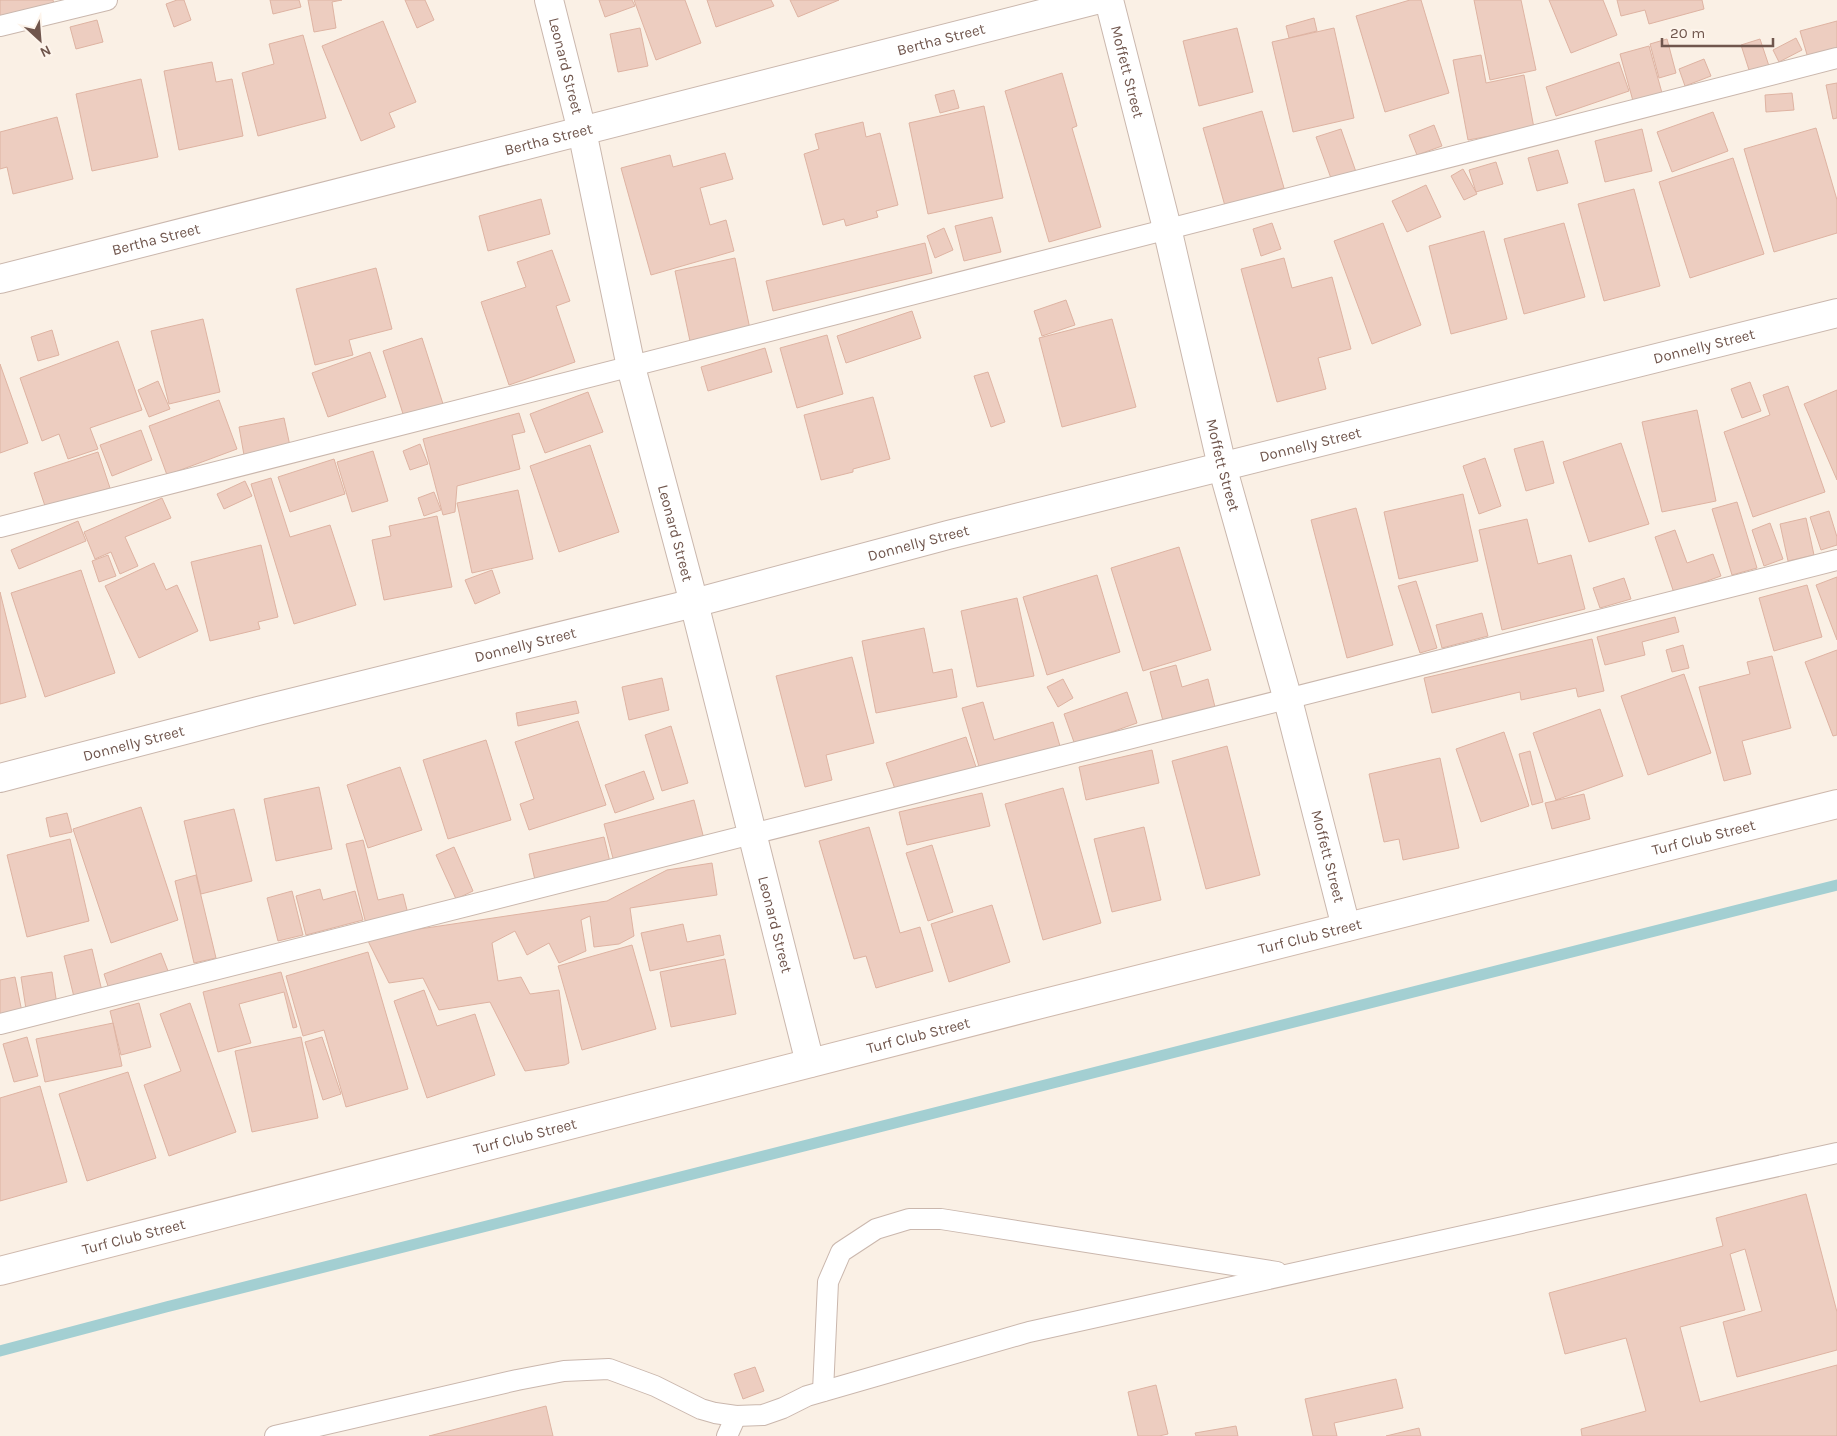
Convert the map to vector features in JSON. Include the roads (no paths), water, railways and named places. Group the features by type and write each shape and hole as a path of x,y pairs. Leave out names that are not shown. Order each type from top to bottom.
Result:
{"street":[{"name":"Leonard Street","path":"549,0 582,131 631,367 694,603 810,1063"},
{"name":"Bertha Street","path":"0,279 1096,0"},
{"name":"Moffett Street","path":"1109,0 1167,228 1222,466 1288,700 1346,927"},
{"name":"Donnelly Street","path":"0,778 258,711 694,603 948,535 1837,313"},
{"name":"Turf Club Street","path":"0,1271 810,1063 1837,804"}],"lane":[{"path":"0,26 107,0"},
{"path":"0,527 1837,58"},
{"path":"0,1024 1837,560"},
{"path":"275,1436 517,1380 564,1371 600,1369 609,1369 655,1386 701,1409 715,1413 736,1416 762,1415 823,1391 1030,1332 1837,1152"},
{"path":"823,1391 828,1282 841,1252 876,1229 910,1219 941,1219 1289,1274"},
{"path":"727,1436 736,1416"}],"waterway":[{"path":"0,1351 166,1307 1837,885"}]}
